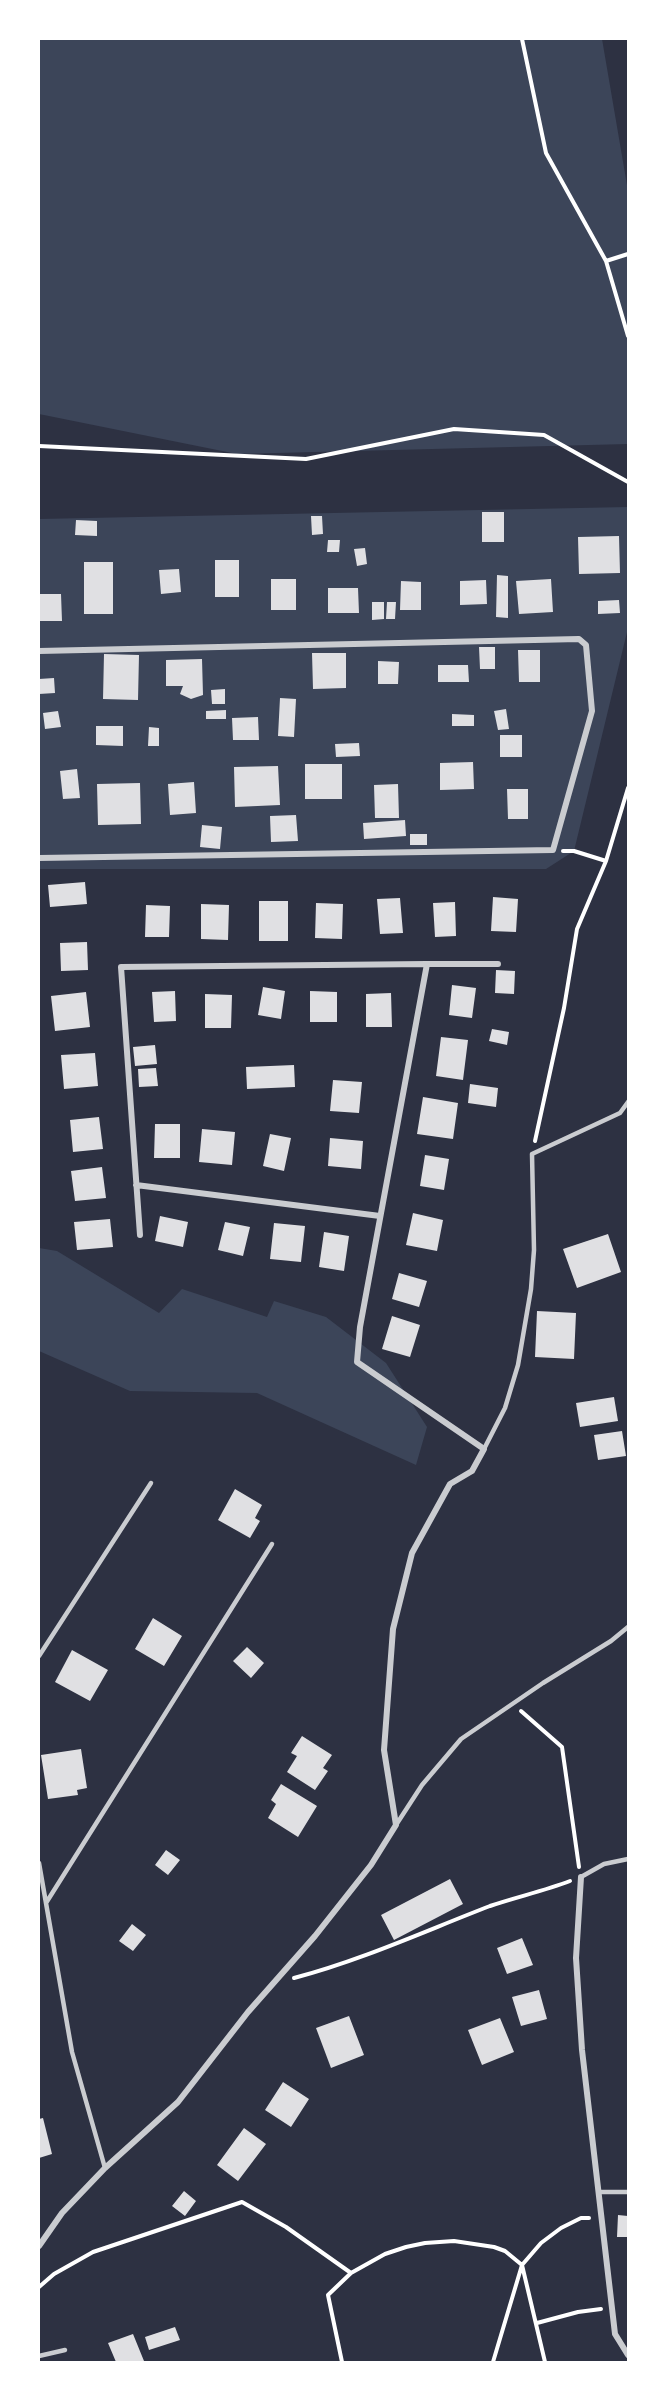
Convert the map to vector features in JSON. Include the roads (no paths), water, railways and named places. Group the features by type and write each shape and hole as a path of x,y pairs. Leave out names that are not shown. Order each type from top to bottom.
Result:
{"street":[{"path":"39,651 579,639 586,645 592,711 553,850 39,858"},
{"path":"140,1236 121,967 498,963"},
{"path":"40,2244 62,2213 105,2168 178,2102 248,2012 315,1936 371,1865 396,1825 384,1750 393,1629 412,1553 450,1484 472,1471 484,1449 357,1362 360,1327 427,964"},
{"path":"136,1185 380,1216"},
{"path":"581,1877 576,1958 584,2061 615,2334 628,2355"}],"lane":[{"path":"484,1449 505,1408 518,1365 531,1289 534,1250 532,1154 620,1113 628,1102"},
{"path":"39,1656 151,1483"},
{"path":"46,1903 272,1544"},
{"path":"396,1825 422,1785 461,1739 543,1683 611,1641 628,1627"},
{"path":"581,1877 604,1864 628,1859"},
{"path":"39,1863 72,2052 105,2168"},
{"path":"599,2192 628,2192"},
{"path":"39,2356 65,2350"}]}
